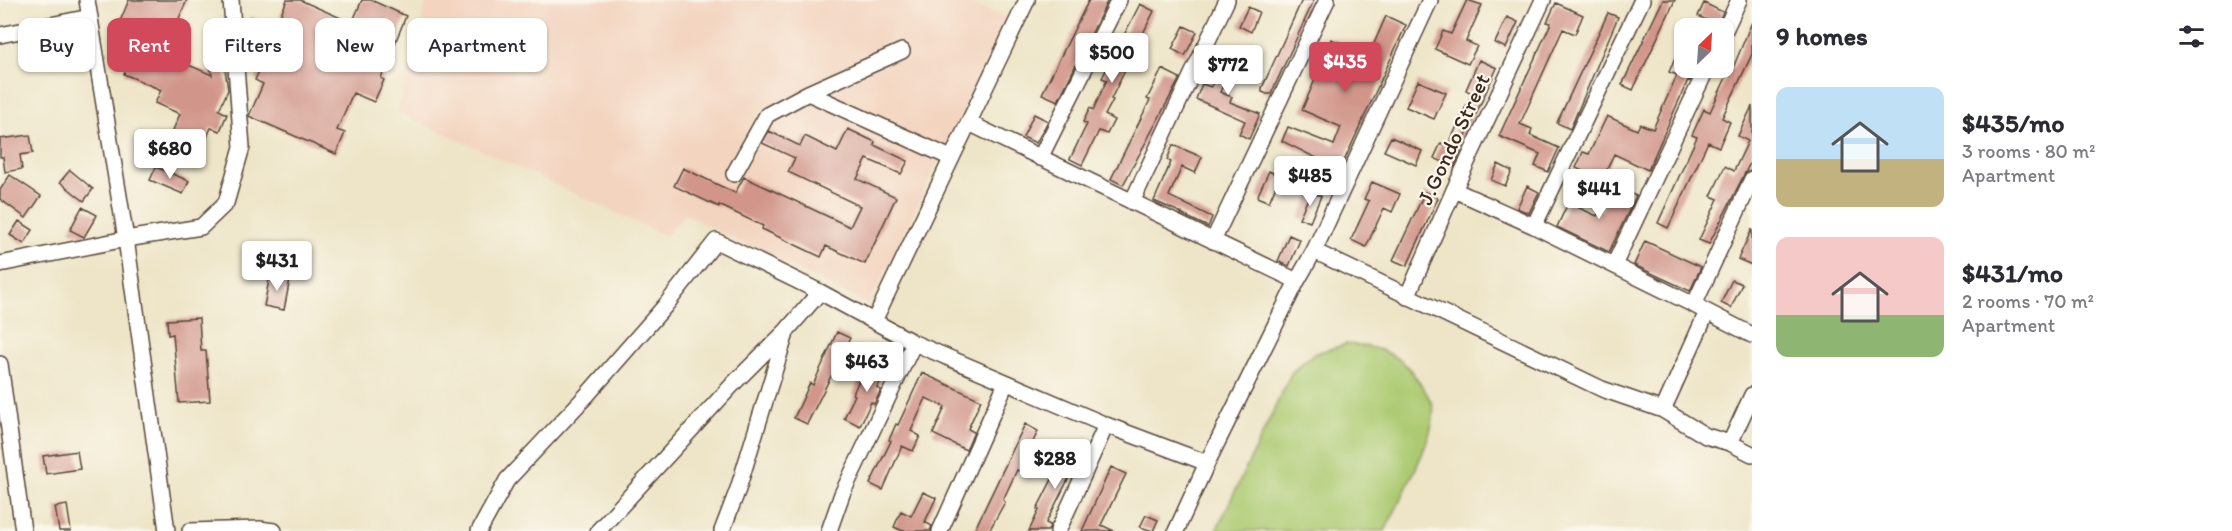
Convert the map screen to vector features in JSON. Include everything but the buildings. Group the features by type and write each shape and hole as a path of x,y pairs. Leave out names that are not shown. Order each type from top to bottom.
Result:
{"street":[{"path":"87,0 126,239 167,531"},
{"path":"0,264 201,227 226,203 242,147 231,0"},
{"path":"874,321 1027,0"},
{"path":"1040,158 1119,0"},
{"path":"1132,202 1227,0"},
{"path":"1213,241 1327,0"},
{"path":"1176,531 1207,463 1314,251 1430,0"},
{"name":"J.Gondo Street","path":"1407,297 1454,190 1543,0"},
{"path":"1534,226 1642,0"},
{"path":"1731,18 1739,0"},
{"path":"1746,0 1752,3"},
{"path":"0,35 90,17"},
{"path":"734,174 767,115 808,93 902,51"},
{"path":"1614,265 1702,78"},
{"path":"808,93 951,158"},
{"path":"969,123 1297,281"},
{"path":"1663,410 1752,179"},
{"path":"1454,190 1534,226 1752,335"},
{"path":"479,531 507,480 587,395 665,306 716,241 820,292 914,343 1106,425 1207,463"},
{"path":"1314,251 1602,389 1663,410 1706,436 1730,443 1752,454"},
{"path":"598,531 820,292"},
{"path":"722,531 738,489 787,330"},
{"path":"829,531 842,494 914,343"},
{"path":"0,364 23,531"},
{"path":"940,531 1006,383"},
{"path":"1730,443 1752,395"},
{"path":"1058,531 1106,425"},
{"path":"190,531 259,529 274,531"}],"shaded area":[{"path":"427,0 960,0 1008,18 869,305 684,214 666,236 398,112 408,72 547,72 547,18 422,18"}],"green space":[{"path":"1346,344 1375,348 1401,361 1422,387 1433,407 1433,419 1423,451 1385,531 1216,531 1292,372 1313,354"}]}
